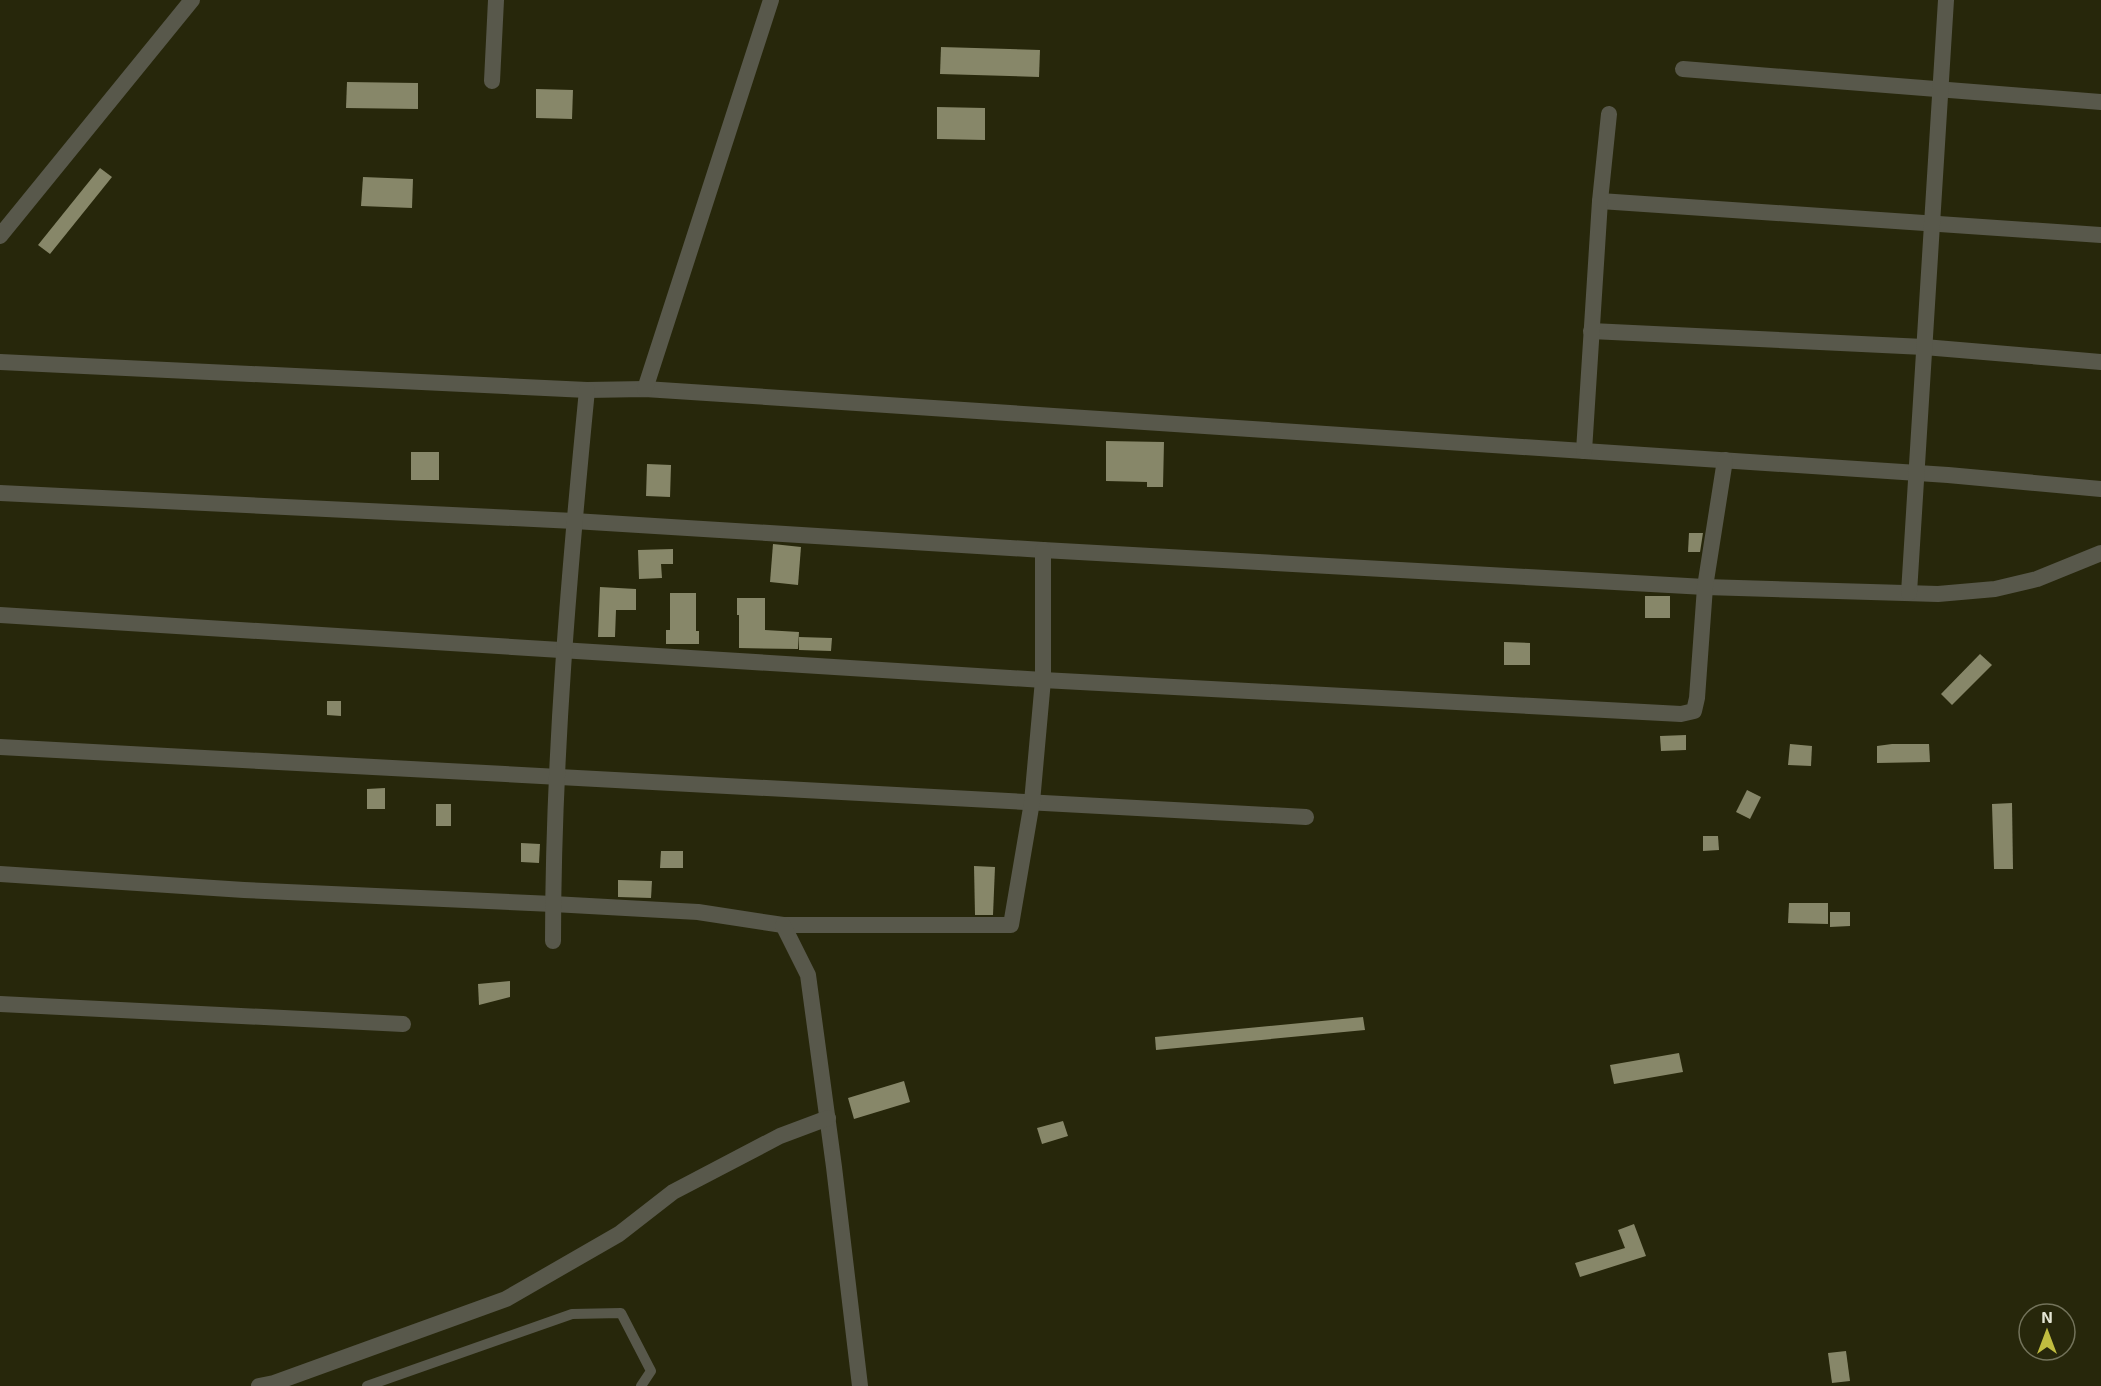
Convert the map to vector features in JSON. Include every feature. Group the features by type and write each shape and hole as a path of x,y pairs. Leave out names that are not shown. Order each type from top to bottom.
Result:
{"street":[{"path":"0,236 192,0"},
{"path":"492,81 496,0"},
{"path":"645,389 771,0"},
{"path":"1909,593 1946,0"},
{"path":"1683,69 2101,102"},
{"path":"1584,451 1600,201 1609,114"},
{"path":"1600,201 2101,235"},
{"path":"1591,331 1924,347 2101,362"},
{"path":"0,362 587,390 645,389 1916,473 2101,489"},
{"path":"553,941 565,651 574,521 587,390"},
{"path":"0,615 1044,680 1681,714 1694,711 1697,699 1705,586 1725,460"},
{"path":"0,493 574,521 1043,550 1705,586 1938,594 1995,589 2037,579 2101,553"},
{"path":"0,874 244,890 698,912 783,925 1011,925 1032,802 1044,680 1043,550"},
{"path":"0,747 1306,817"},
{"path":"783,925 808,975 828,1118 860,1386"},
{"path":"0,1004 403,1024"},
{"path":"259,1386 274,1383 506,1299 619,1234 673,1192 780,1136 828,1118"}],"lane":[{"path":"367,1386 572,1314 621,1313 651,1371 641,1386"}],"building":[{"path":"941,47 1040,50 1039,77 940,74"},
{"path":"347,82 418,83 418,109 346,108"},
{"path":"536,89 573,90 572,119 536,118"},
{"path":"937,107 985,108 985,140 937,139"},
{"path":"100,168 112,177 50,254 38,245"},
{"path":"363,177 413,179 412,208 361,206"},
{"path":"1106,441 1164,442 1163,487 1147,487 1147,482 1106,481"},
{"path":"411,452 439,452 439,480 411,480"},
{"path":"647,464 671,465 670,497 646,496"},
{"path":"1689,533 1703,533 1700,552 1688,552"},
{"path":"773,544 801,547 798,585 770,582"},
{"path":"673,549 673,564 661,564 662,578 639,579 638,550"},
{"path":"600,587 636,589 636,610 616,610 615,637 598,637"},
{"path":"670,593 696,593 696,631 699,631 699,644 666,644 666,630 670,630"},
{"path":"1645,596 1670,596 1670,618 1645,618"},
{"path":"737,598 765,598 765,630 799,632 798,649 739,648"},
{"path":"799,637 832,638 831,651 799,650"},
{"path":"1504,642 1530,643 1530,665 1504,665"},
{"path":"1980,654 1992,665 1952,705 1941,694"},
{"path":"327,701 341,701 341,716 327,715"},
{"path":"1686,735 1686,750 1661,751 1660,736"},
{"path":"1790,744 1812,746 1811,766 1788,765"},
{"path":"1929,744 1930,762 1877,763 1877,746"},
{"path":"385,788 385,809 367,809 367,789"},
{"path":"1747,790 1761,797 1750,819 1736,812"},
{"path":"2012,803 2013,869 1994,869 1992,804"},
{"path":"436,804 451,804 451,826 436,826"},
{"path":"1703,836 1718,836 1719,850 1703,851"},
{"path":"521,843 540,844 539,863 521,862"},
{"path":"661,851 683,851 683,868 660,868"},
{"path":"974,866 995,867 993,915 975,915"},
{"path":"618,880 652,881 651,898 618,897"},
{"path":"1789,903 1828,903 1828,924 1788,923"},
{"path":"1830,912 1850,912 1850,926 1830,927"},
{"path":"510,981 510,997 479,1005 478,984"},
{"path":"1363,1017 1365,1030 1156,1050 1155,1037"},
{"path":"1679,1053 1683,1072 1614,1084 1610,1065"},
{"path":"904,1081 910,1102 854,1119 848,1098"},
{"path":"1063,1121 1068,1136 1042,1144 1037,1128"},
{"path":"1634,1224 1646,1256 1580,1277 1575,1263 1625,1248 1618,1230"},
{"path":"1846,1351 1850,1381 1832,1383 1828,1353"}]}
